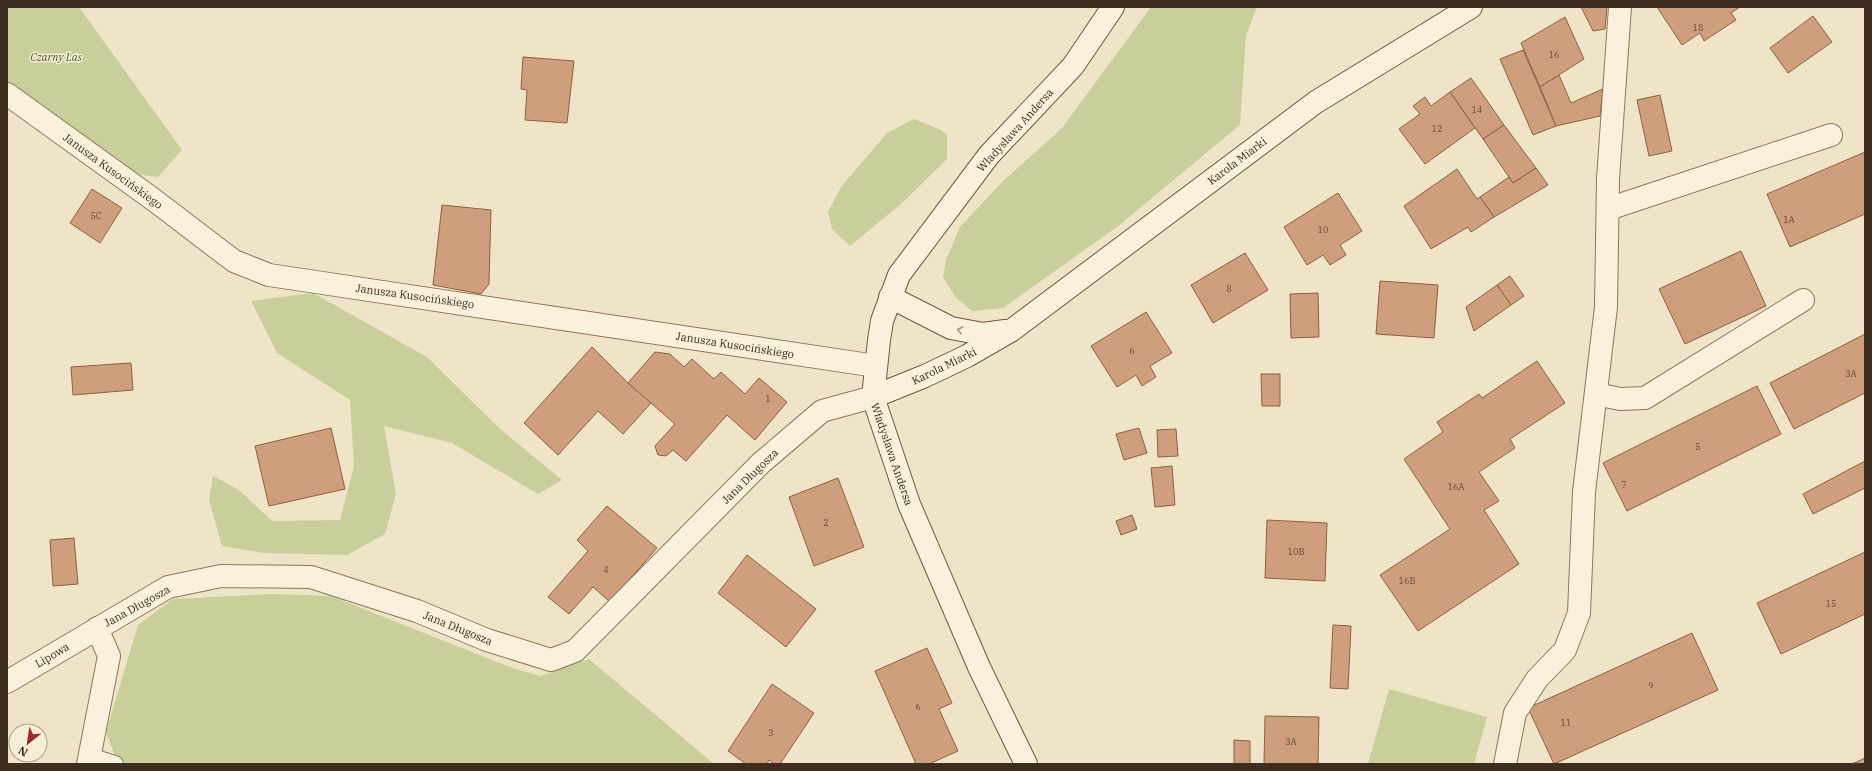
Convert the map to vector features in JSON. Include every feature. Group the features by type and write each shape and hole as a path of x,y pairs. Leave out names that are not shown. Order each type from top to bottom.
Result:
{"street":[{"name":"Władysława Andersa","path":"1026,764 979,667 909,504 873,397 876,366 882,321 899,275 989,155 1073,66 1113,7"},
{"name":"Karola Miarki","path":"873,397 925,376 967,356 1012,330 1316,102 1471,7"},
{"path":"1505,764 1516,712 1537,679 1565,650 1579,613 1584,492 1606,307 1608,179 1620,7"},
{"name":"Janusza Kusocińskiego","path":"7,94 154,200 234,261 269,275 876,366"},
{"path":"1608,209 1831,135"},
{"name":"Karola Miarki","path":"890,297 951,328 983,334 1012,330"},
{"path":"1596,394 1620,399 1645,398 1803,300"},
{"name":"Jana Długosza","path":"89,760 109,656 98,628 168,588 221,576 310,578 417,611 487,640 551,660 575,651 761,463 822,410 873,397"},
{"name":"Lipowa","path":"7,682 98,628"}],"lane":[{"path":"89,760 115,764"}],"green space":[{"name":"Czarny Las","path":"7,7 79,7 182,150 158,177 133,174 7,82"},
{"path":"1151,7 1257,7 1246,36 1240,125 1117,227 1003,308 972,311 956,298 943,277 946,260 960,227 1002,182 1062,128"},
{"path":"914,119 941,130 947,135 947,159 901,204 850,246 832,229 828,212 841,187 887,133"},
{"path":"313,293 427,357 499,428 562,480 538,494 452,443 384,426 396,494 385,534 347,555 263,553 222,546 209,500 213,476 238,489 272,521 340,520 354,466 350,400 277,353 251,301"},
{"path":"272,594 331,596 510,667 540,676 589,659 714,764 118,764 106,732 138,625 173,599"},
{"path":"1389,689 1487,717 1474,764 1368,764"}],"building":[{"path":"1581,7 1607,7 1605,29 1593,31"},
{"path":"1657,7 1740,7 1731,13 1736,20 1704,41 1700,33 1682,45"},
{"path":"1813,16 1832,42 1788,73 1770,48"},
{"path":"1565,17 1584,59 1540,87 1521,43"},
{"path":"1523,50 1556,126 1533,135 1500,59"},
{"path":"523,57 574,61 567,123 525,120 527,90 521,89"},
{"path":"1559,75 1571,103 1603,89 1600,116 1556,126 1540,87"},
{"path":"1471,78 1504,125 1483,139 1450,92"},
{"path":"1450,92 1475,128 1425,164 1399,129 1420,114 1413,106 1425,97 1431,106"},
{"path":"1660,95 1672,151 1649,156 1637,100"},
{"path":"1504,125 1536,168 1513,183 1483,139"},
{"path":"1865,152 1865,214 1790,247 1767,194"},
{"path":"1536,168 1548,185 1494,217 1480,197 1509,177 1513,183"},
{"path":"1457,169 1477,199 1480,197 1494,217 1471,232 1468,227 1431,249 1404,206"},
{"path":"92,189 122,208 100,243 70,223"},
{"path":"1338,193 1362,231 1340,245 1346,255 1330,265 1323,255 1307,265 1284,227"},
{"path":"442,205 491,210 489,284 481,294 433,285"},
{"path":"1741,251 1766,306 1685,344 1659,289"},
{"path":"1245,253 1268,290 1213,323 1191,285"},
{"path":"1510,276 1524,296 1511,305 1497,285"},
{"path":"1380,281 1438,285 1434,338 1376,334"},
{"path":"1497,285 1511,305 1474,331 1466,307"},
{"path":"1318,293 1319,337 1291,338 1290,294"},
{"path":"1146,312 1172,353 1150,366 1156,377 1142,386 1136,375 1117,387 1091,346"},
{"path":"1865,334 1865,393 1794,429 1770,383"},
{"path":"592,347 628,383 652,402 623,434 598,411 558,455 524,423"},
{"path":"655,352 670,354 684,367 692,359 714,379 721,372 745,394 759,378 787,402 755,440 727,415 686,461 673,450 666,456 658,455 655,446 675,424 628,383"},
{"path":"1537,361 1565,403 1510,439 1515,448 1479,472 1499,501 1484,510 1519,564 1418,631 1380,575 1450,529 1404,459 1443,432 1437,422 1479,394 1482,398"},
{"path":"131,363 133,390 73,395 71,367"},
{"path":"1261,374 1280,374 1280,406 1262,406"},
{"path":"1757,386 1781,434 1627,511 1603,463"},
{"path":"331,428 345,489 269,506 255,446"},
{"path":"1139,428 1147,453 1124,460 1116,434"},
{"path":"1176,429 1178,456 1158,457 1157,430"},
{"path":"1865,461 1865,488 1813,514 1803,494"},
{"path":"1172,466 1175,505 1155,507 1151,468"},
{"path":"838,478 864,547 814,566 789,497"},
{"path":"607,506 657,548 610,602 593,587 569,614 548,597 588,551 577,540"},
{"path":"1132,515 1137,529 1121,535 1116,521"},
{"path":"1267,520 1327,523 1325,581 1265,578"},
{"path":"74,538 78,584 53,586 50,540"},
{"path":"1865,552 1865,614 1781,654 1757,603"},
{"path":"747,555 816,609 786,647 718,593"},
{"path":"1333,625 1351,626 1348,689 1330,688"},
{"path":"1692,633 1718,690 1554,764 1528,708"},
{"path":"927,648 952,703 939,709 958,751 929,764 916,764 875,671"},
{"path":"772,684 814,713 780,764 774,764 769,760 767,764 746,764 728,751"},
{"path":"1265,716 1319,717 1318,764 1264,764"},
{"path":"1234,740 1250,741 1250,764 1234,764"},
{"path":"1865,758 1865,764 1852,764"}]}
